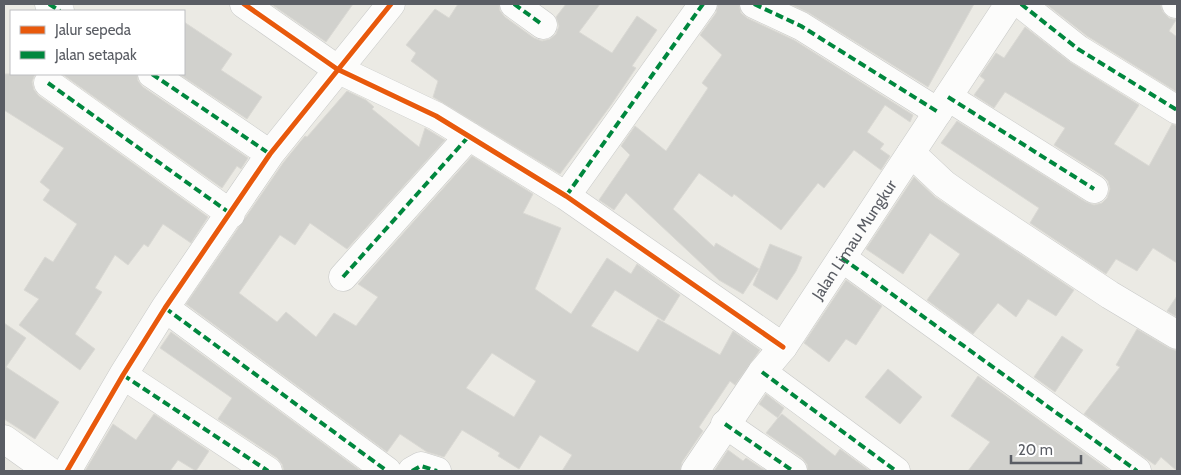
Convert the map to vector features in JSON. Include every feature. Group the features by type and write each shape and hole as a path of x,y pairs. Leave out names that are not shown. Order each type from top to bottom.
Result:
{"street":[{"path":"244,4 337,69 436,116 566,196 783,347"},
{"path":"67,471 165,308 231,214 270,154 391,4"},
{"path":"514,4 543,25"},
{"path":"566,196 703,4"},
{"path":"754,4 801,26 1094,189"},
{"name":"Jalan Limau Mungkur","path":"695,471 725,424 762,372 783,347 1009,4"},
{"path":"1021,4 1078,49 1177,110"},
{"path":"153,75 270,154"},
{"path":"48,83 231,214"},
{"path":"343,277 469,136"},
{"path":"911,153 944,184 971,203 1110,295 1177,335"},
{"path":"842,258 1137,471"},
{"path":"165,308 388,471"},
{"path":"762,372 896,471"},
{"path":"123,375 268,471"},
{"path":"725,424 793,471"},
{"path":"4,439 50,471"},
{"path":"412,471 421,466 437,471"}],"building":[{"path":"271,4 353,4 326,42"},
{"path":"458,4 499,4 500,11 505,17 534,38 542,41 550,39 556,34 559,26 556,17 566,4 600,4 579,32 612,53 637,16 657,30 632,66 636,68 560,174 433,97 438,81 411,61 416,53 406,45 435,9 449,18"},
{"path":"718,4 739,4 741,13 747,18 794,40 913,115 910,122 885,105 867,132 884,144 880,149 890,156 881,170 854,150 824,188 818,183 781,230 734,194 732,197 699,173 673,209 714,247 716,243 759,269 743,294 719,280 626,193 614,210 599,200 630,155 621,146 635,126 666,151 708,88 702,83 722,55 700,35 716,13"},
{"path":"790,4 974,4 928,87 809,13"},
{"path":"1046,4 1160,4 1163,12 1169,18 1176,20 1169,31 1177,37 1177,92 1087,36"},
{"path":"185,23 232,54 221,70 262,97 247,119 181,75 185,75"},
{"path":"1025,27 1070,62 1139,105 1114,144 1149,166 1172,124 1177,126 1177,263 1153,248 1137,271 1116,259 1106,274 1030,223 1039,208 941,143 957,121 1086,202 1094,205 1102,203 1107,198 1110,189 1108,181 1103,176 1054,145 1065,128 1005,92 994,108 974,95 985,80 980,76 996,53 1004,58"},
{"path":"4,74 35,75 32,82 34,90 39,96 208,217 191,243 163,224 148,247 144,244 128,265 115,255 95,288 102,292 75,334 95,349 80,370 19,325 39,299 24,290 45,257 53,262 77,224 43,200 50,190 40,182 64,148 4,110"},
{"path":"63,75 137,75 138,81 143,87 248,158 241,169 237,166 222,188"},
{"path":"347,91 366,100 374,107 372,109 419,147 425,128 445,140 347,249 310,223 295,245 280,235 239,293 277,322 286,312 316,337 334,313 356,326 378,297 358,284 472,156 533,194 523,213 561,228 535,289 571,314 607,258 631,274 637,264 680,295 664,321 615,290 591,326 638,352 658,319 720,355 733,331 760,350 735,385 730,381 699,427 703,431 682,462 680,471 562,471 572,455 540,435 519,469 498,456 500,453 462,430 444,457 427,452 400,434 387,452 186,304 283,163 305,136 307,137","holes":["492,353 536,381 514,417 466,388"]},
{"path":"914,177 935,197 1074,290 1056,316 1028,299 1016,317 998,303 973,334 927,300 960,254 930,233 903,274 866,249"},
{"path":"770,244 802,257 796,271 777,300 753,285"},
{"path":"846,280 882,306 856,345 846,339 829,362 804,343"},
{"path":"1177,296 1177,317 1167,311"},
{"path":"4,323 26,338 6,367 59,402 35,439 4,419"},
{"path":"1137,329 1177,351 1177,471 1161,457 1155,465 1084,414 1120,367 1116,365"},
{"path":"171,332 361,471 284,471 282,464 277,458 218,419 232,398 160,348"},
{"path":"1062,336 1083,350 1055,392 1034,377"},
{"path":"888,369 922,397 900,424 865,397"},
{"path":"978,376 1110,471 968,471 990,442 951,416"},
{"path":"766,394 784,408 778,418 759,404"},
{"path":"154,414 209,451 196,471 178,460 170,471 85,471 113,424 136,440"},
{"path":"782,414 835,456 840,449 870,471 808,471 807,464 802,458 766,433"},
{"path":"728,450 743,461 746,458 766,471 714,471"}],"marked path":[{"path":"49,4 58,10"},
{"path":"514,4 543,25"},
{"path":"566,196 703,4"},
{"path":"754,4 801,26 938,112"},
{"path":"1021,4 1078,49 1177,110"},
{"path":"153,75 270,154"},
{"path":"48,83 231,214"},
{"path":"948,97 1094,189"},
{"path":"343,277 469,136"},
{"path":"842,258 1137,471"},
{"path":"165,308 387,471"},
{"path":"762,372 896,471"},
{"path":"123,375 268,471"},
{"path":"725,424 793,471"},
{"path":"412,471 421,466 437,471"}],"cycle path":[{"path":"244,4 337,69 436,116 566,196 783,347"},
{"path":"67,471 165,308 270,154 391,4"}]}
